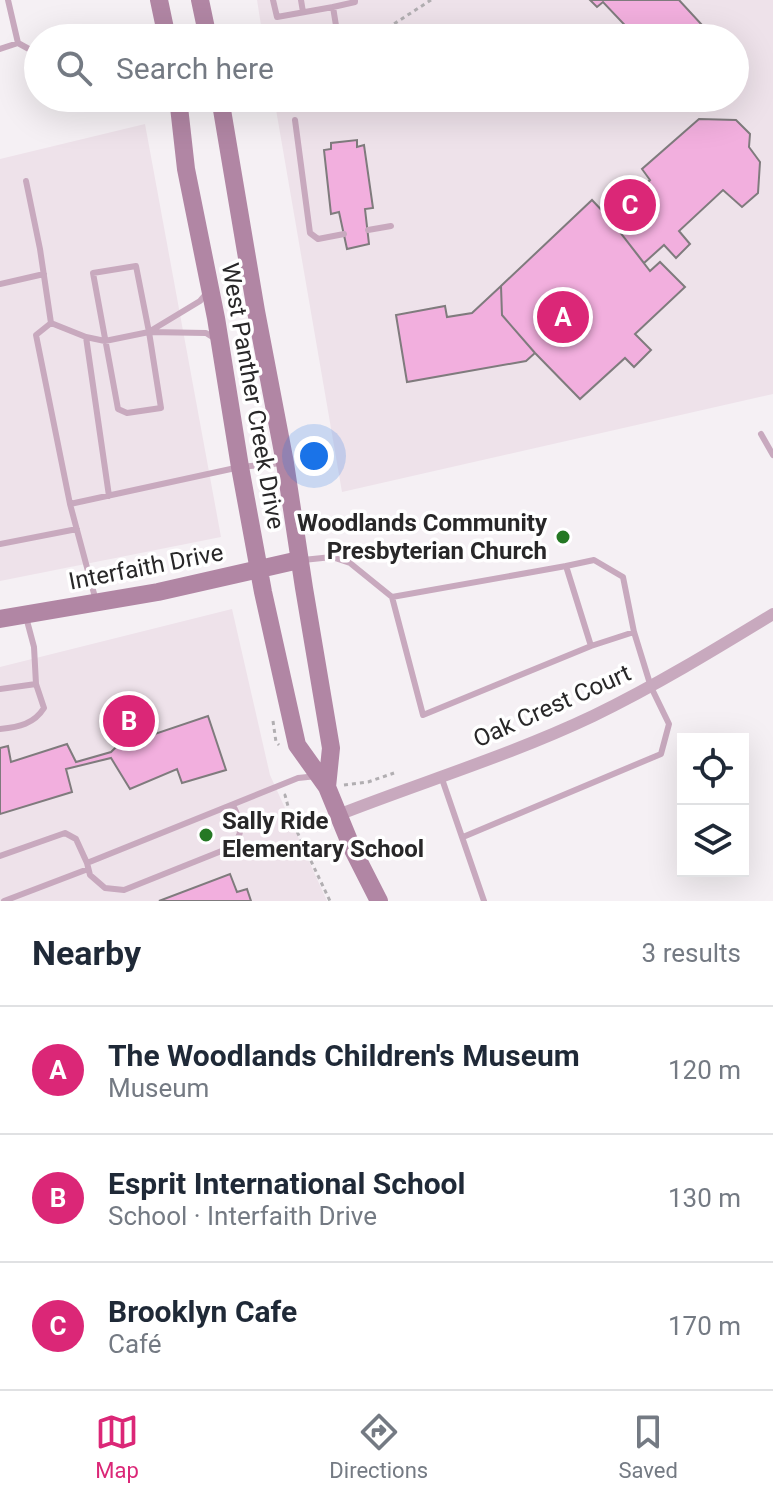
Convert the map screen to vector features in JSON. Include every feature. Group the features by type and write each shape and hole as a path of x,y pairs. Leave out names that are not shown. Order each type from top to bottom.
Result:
{"street":[{"path":"159,0 164,24"},
{"path":"200,0 205,24"},
{"name":"West Panther Creek Drive","path":"180,112 186,169 221,348 240,467 297,745 325,779 338,815 379,901"},
{"name":"West Panther Creek Drive","path":"222,112 285,463 331,748 325,779"},
{"name":"Interfaith Drive","path":"0,619 158,592 299,560"},
{"name":"Oak Crest Court","path":"338,815 530,743 592,716 651,687 773,614"}],"lane":[{"path":"8,0 18,43"},
{"path":"273,0 277,17 355,0"},
{"path":"301,0 303,12"},
{"path":"0,49 18,43 24,46"},
{"path":"295,120 310,233 318,239 344,234"},
{"path":"26,181 51,323"},
{"path":"368,230 391,226"},
{"path":"136,266 149,332 161,408 127,413 118,409 93,273 136,266"},
{"path":"0,284 44,274"},
{"path":"149,332 200,301 210,289"},
{"path":"51,323 105,341 149,332 206,333 221,348"},
{"path":"51,323 36,335 70,504 97,602"},
{"path":"86,337 109,496"},
{"path":"761,434 773,455"},
{"path":"70,504 240,467 285,463"},
{"path":"0,544 77,529"},
{"path":"299,560 332,557 350,563 392,597 423,715 591,646 634,632"},
{"path":"392,597 594,560 623,577 634,632 651,687 669,724 661,754 463,837"},
{"path":"566,566 591,646"},
{"path":"0,729 14,728 38,719 44,708 36,684 34,647 25,614"},
{"path":"0,689 36,684"},
{"path":"441,776 484,901"},
{"path":"4,901 298,778 325,779"},
{"path":"0,856 65,833 76,839 90,875 105,888 124,890 229,848 235,843 241,822 233,805"}],"path":[{"path":"394,24 431,0"},
{"path":"325,779 368,782 394,773"},
{"path":"293,791 285,795 292,821 330,901"}],"shaded area":[{"path":"257,0 773,0 773,394 342,492 276,112 749,112 749,24 261,24"},
{"path":"145,124 221,537 0,581 0,159"},
{"path":"232,609 270,775 327,901 0,901 0,667"}],"building":[{"path":"590,0 679,0 701,24 624,24 603,2 597,7"},
{"path":"699,119 736,120 750,134 749,147 760,162 758,193 742,207 723,190 679,231 690,244 676,258 664,245 644,263 609,218 650,180 642,169"},
{"path":"357,140 357,147 364,145 373,208 365,209 369,244 347,249 339,212 331,214 324,150 331,149 331,143"},
{"path":"592,200 650,271 660,262 685,287 635,334 651,350 634,367 625,358 580,399 502,315 501,286"},
{"path":"501,286 502,315 535,353 526,361 407,382 396,315 445,306 447,317 472,313"},
{"path":"208,716 226,770 182,783 177,769 130,789 111,758 66,769 72,792 0,814 0,748 8,746 11,762 67,744 76,762"},
{"path":"230,874 237,892 247,889 251,901 159,901"}],"place":[{"name":"Brooklyn Cafe","path":"630,205"},
{"name":"The Woodlands Children's Museum","path":"563,317"},
{"name":"Woodlands Community Presbyterian Church","path":"563,537"},
{"name":"Esprit International School","path":"129,721"},
{"name":"Sally Ride Elementary School","path":"206,835"}]}
